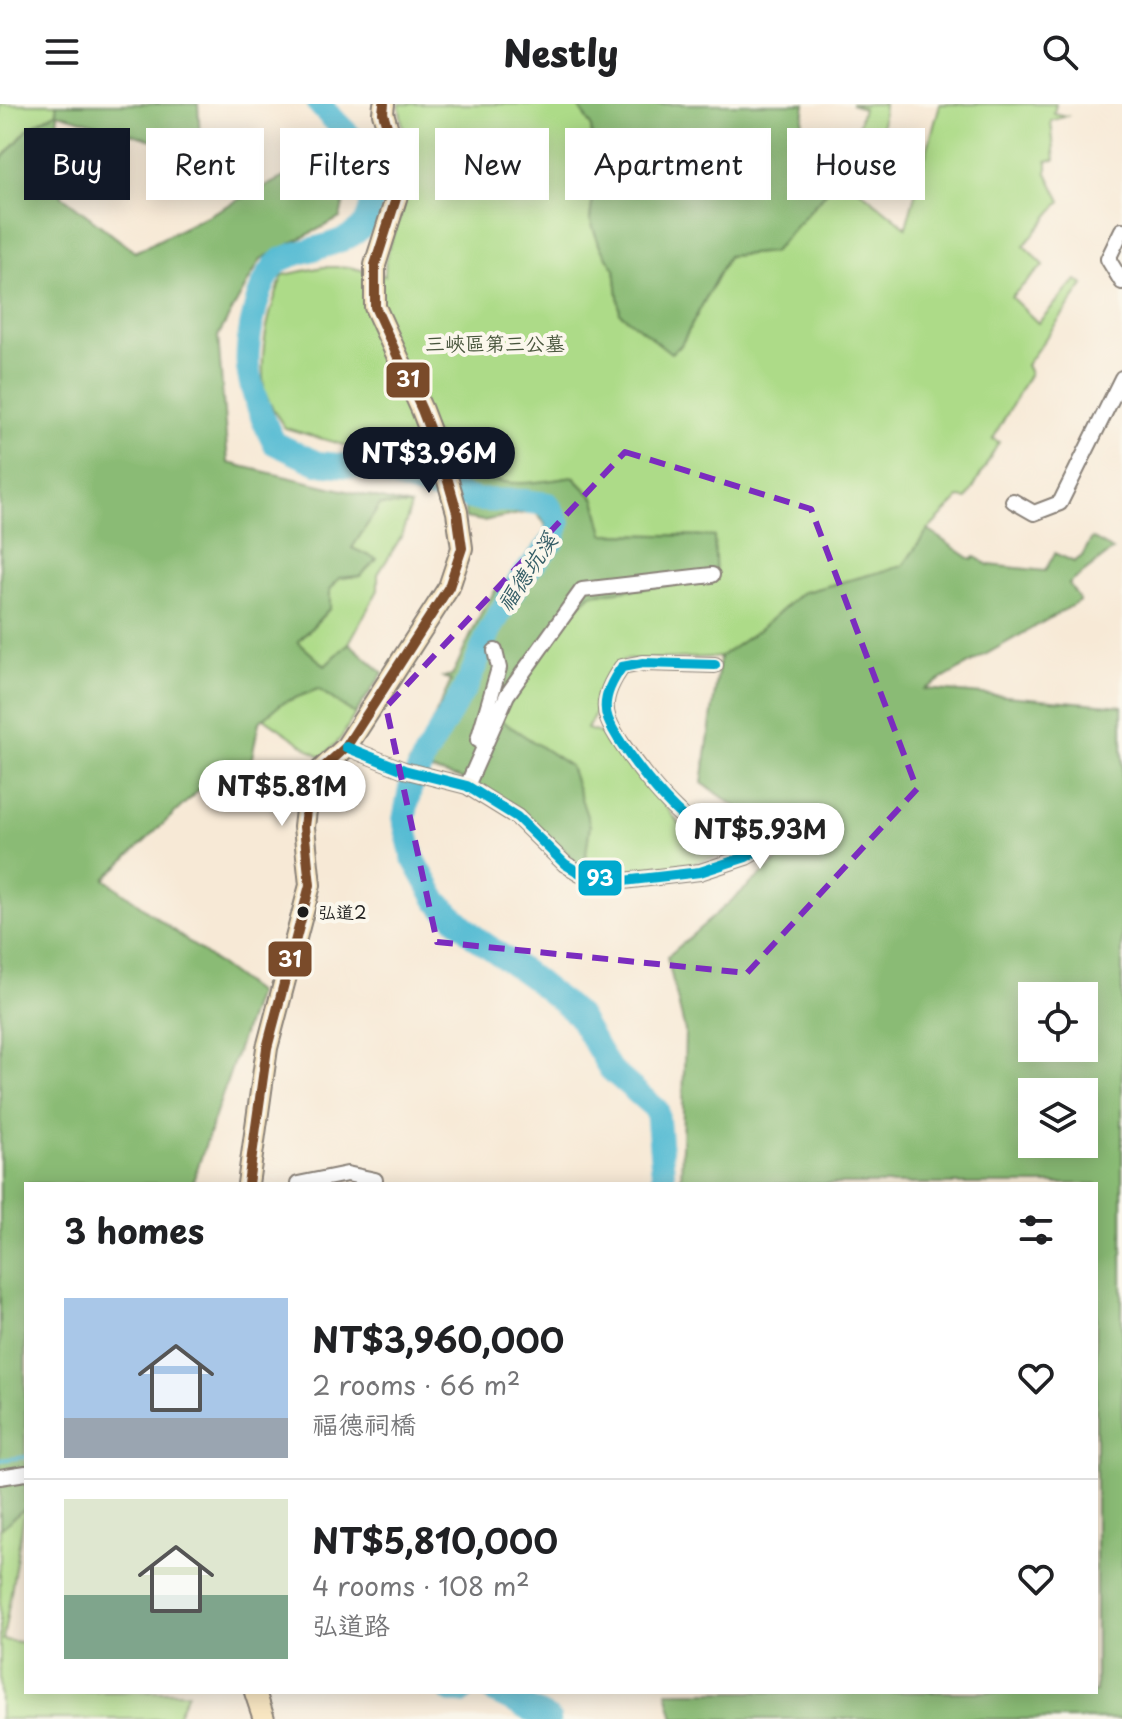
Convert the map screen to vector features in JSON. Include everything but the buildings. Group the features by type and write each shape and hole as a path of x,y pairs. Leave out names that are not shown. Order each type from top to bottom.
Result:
{"street":[{"path":"248,1182 267,1048 310,885 304,827 307,802 321,770 346,747 449,587 462,548 457,512 444,467 375,307 375,265 399,189 399,166 383,113 384,104"},
{"path":"1122,230 1108,259 1122,282"},
{"path":"1013,501 1034,513 1060,503 1122,378"},
{"path":"467,786 507,695 582,590 712,575"},
{"path":"479,756 478,739 499,668 495,651"},
{"path":"346,747 404,770 467,786 517,817 565,864 580,873 615,882 700,872 746,857 763,844 750,833 698,827 674,810 623,747 607,718 606,697 622,667 643,663 715,665"},
{"path":"313,1182 347,1174 375,1180"},
{"path":"0,1477 24,1473"},
{"path":"256,1694 264,1719"}],"highlighted area":[{"path":"625,452 811,509 917,789 747,973 437,942 386,707"}],"green space":[{"path":"0,104 56,104 58,112 24,128 24,134 0,161"},
{"path":"56,104 198,104 199,128 146,128 146,138 130,134 130,128 110,128 58,113 57,128 30,127 57,112"},
{"name":"三峽區第三公墓","path":"399,104 577,104 591,128 565,128 565,200 593,200 590,219 600,247 615,269 620,313 671,352 681,345 728,256 773,252 819,200 872,200 906,227 913,200 925,200 925,158 940,104 1056,104 1054,113 1067,116 1051,121 1055,160 1047,161 1047,173 1061,201 1024,246 1044,265 1011,297 1038,323 1076,280 1084,285 1026,365 1030,373 993,439 999,442 967,499 959,498 928,530 903,566 801,593 760,629 720,657 623,660 587,729 612,737 684,830 733,837 745,848 661,873 614,876 584,869 498,719 570,613 591,594 714,536 604,534 595,499 574,477 528,484 490,482 463,472 374,454 285,428 267,398 263,374 264,345 273,302 283,275 323,267 349,267 385,276 387,254 405,200 419,200 419,128 402,128"},
{"path":"577,104 805,104 802,128 787,128 787,200 819,200 773,252 728,256 681,345 671,353 620,313 615,269 600,247 590,219 593,200 771,200 771,128 591,126"},
{"path":"851,104 884,104 882,128 858,128 863,108"},
{"path":"24,134 24,200 67,200 135,252 238,200 264,200 264,187 280,179 280,200 344,200 340,218 261,259 218,336 228,463 411,506 380,505 352,548 377,559 360,576 339,578 330,590 330,608 298,642 325,666 349,643 383,673 355,714 318,689 282,703 259,722 249,772 219,771 105,879 257,993 193,1182 24,1182 24,1509 0,1529 0,161"},
{"path":"463,472 492,481 518,483 573,477 595,499 604,534 714,536 716,580 591,594 570,613 499,719 570,766 590,825 584,869 524,813 465,780 409,764 451,681 443,677 452,676 482,611 495,591 538,553 548,532 534,511 483,521 465,518"},
{"path":"380,504 411,506 401,537 378,574 378,590 349,643 325,666 298,642 330,608 330,590 339,578 360,576 376,560 352,548"},
{"path":"928,530 972,560 975,557 989,565 1045,571 1055,553 1074,562 1082,556 1092,538 1113,550 1069,584 1080,601 925,689 1122,706 1122,1719 674,1719 668,1694 1098,1694 1098,1182 681,1182 685,1031 667,957 794,846 702,783 720,657 760,629 801,593 903,566"},
{"path":"318,689 355,714 341,738 322,758 264,718 282,703"},
{"path":"24,1509 3,1640 24,1643 24,1694 187,1694 176,1719 0,1719 0,1529"}],"waterway":[{"name":"福德坑溪","path":"319,104 378,167 372,202 366,221 351,236 283,259 267,277 255,308 249,341 248,367 255,396 274,443 317,463 369,468 478,500 548,504 559,523 553,541 520,579 490,630 468,683 425,756 410,789 404,820 413,858 437,901 475,937 578,1015 610,1069 657,1110 664,1182"},
{"path":"0,1460 24,1457"},
{"name":"福德坑溪","path":"498,1694 549,1719"}],"transit line":[{"name":"31","path":"248,1182 267,1048 310,885 304,827 307,802 321,770 346,747 449,587 462,548 457,512 444,467 375,307 375,265 399,189 399,166 383,113 384,104"},
{"name":"93","path":"346,747 404,770 467,786 517,817 565,864 580,873 615,882 700,872 746,857 763,844 748,834 699,827 676,810 623,745 608,719 606,699 622,667 643,663 715,665"}],"place":[{"name":"弘道2","path":"303,912"}]}
